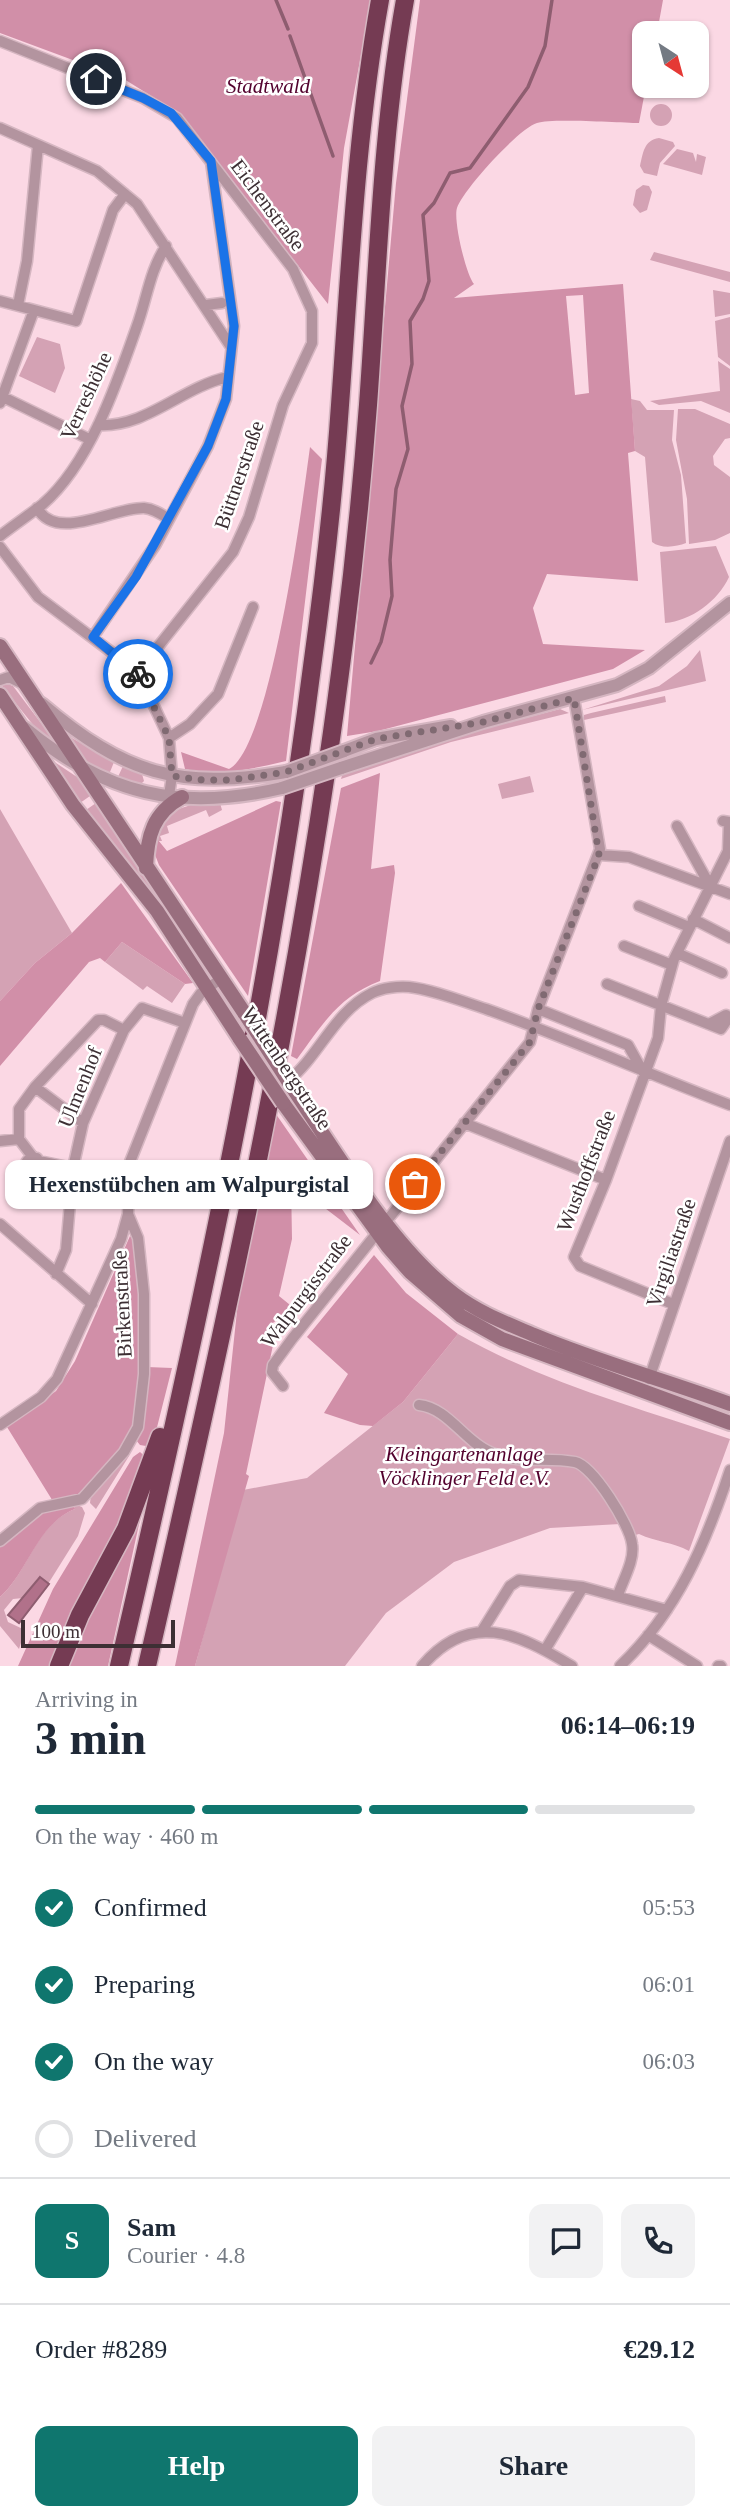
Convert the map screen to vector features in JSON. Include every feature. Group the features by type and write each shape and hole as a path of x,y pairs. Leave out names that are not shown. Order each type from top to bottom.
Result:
{"highway":[{"path":"119,1666 187,1365 263,987 301,752 339,423 362,132 380,0"},
{"path":"149,1661 255,1174 304,915 344,640 368,405 383,164 405,0"},
{"path":"59,1666 80,1615 132,1518 150,1471 172,1395 187,1365"}],"main road":[{"name":"Wittenbergstraße","path":"0,646 79,769 222,978 410,1272 461,1316 502,1339 730,1423"},
{"name":"Wittenbergstraße","path":"0,695 74,805 157,911 283,1103 381,1226 430,1273 478,1311 589,1358 730,1404"},
{"path":"146,868 147,844 158,817 175,796"}],"street":[{"name":"Eichenstraße","path":"0,41 166,110 177,118 293,269 312,311 314,335 311,348"},
{"path":"0,128 97,171 137,204 206,305 231,347"},
{"path":"18,305 27,261 38,145"},
{"path":"93,637 136,577 169,519 208,446 226,399 232,302 211,161"},
{"path":"0,301 72,322 79,319 113,210 125,194"},
{"name":"Verreshöhe","path":"0,536 37,508 70,471 98,425 131,345 148,295 153,265 166,246"},
{"path":"206,305 222,303"},
{"path":"34,310 1,400 89,439"},
{"name":"Büttnerstraße","path":"138,672 233,552 249,517 283,405 311,348"},
{"path":"98,425 137,419 196,387 228,377"},
{"path":"37,508 41,515 58,523 141,508 169,519"},
{"path":"0,547 38,597 65,620 93,637 138,672 169,738 175,796"},
{"path":"20,724 79,769 111,783 175,796 228,799 282,788 483,722 604,690 638,675 730,603"},
{"path":"169,738 190,724 218,694 230,670 247,615 253,607"},
{"path":"0,680 9,677 98,747 146,770 203,780 231,780 286,772 344,751 410,732 483,722"},
{"path":"574,698 599,855 629,857 709,884 730,894"},
{"path":"727,822 729,851"},
{"path":"677,826 709,884"},
{"name":"Wusthoffstraße","path":"673,1304 580,1266 574,1260 658,1038 661,1006 672,965 709,884 729,851"},
{"name":"Walpurgisstraße","path":"283,1386 272,1373 274,1365 381,1226 530,1042 538,1009 599,855"},
{"path":"639,906 730,938"},
{"path":"624,946 672,965"},
{"path":"677,953 722,973"},
{"name":"Birkenstraße","path":"0,1541 40,1508 82,1499 124,1452 138,1427 144,1374 143,1268 138,1238 128,1214 130,1162 193,1004 208,987 222,978"},
{"path":"607,984 709,1024"},
{"path":"288,1081 299,1072 344,1013 376,991 406,987 424,990 535,1026 730,1105"},
{"name":"Ulmenhof","path":"56,1273 66,1250 73,1168 83,1123 124,1030 142,1008 185,1023"},
{"path":"538,1009 628,1045 644,1072"},
{"path":"73,1168 35,1157 19,1139 19,1109 35,1087 98,1020 104,1020 124,1030"},
{"path":"35,1087 83,1123"},
{"path":"464,1123 606,1180"},
{"path":"0,1142 19,1139"},
{"name":"Virgiliastraße","path":"649,1379 730,1141"},
{"path":"0,1425 41,1397 57,1379 121,1239 128,1214"},
{"path":"0,1224 92,1304"},
{"path":"419,1405 436,1410 485,1450 497,1456 571,1461 588,1469 612,1504 632,1542 632,1556 618,1595"},
{"path":"620,1666 648,1636 667,1610 704,1543 730,1470"},
{"path":"482,1631 510,1586 524,1580 583,1587 667,1610"},
{"path":"545,1650 583,1587"},
{"path":"422,1666 448,1640 469,1632 482,1631 514,1637 545,1650 572,1666"},
{"path":"648,1636 697,1666"}],"green space":[{"name":"Stadtwald","path":"0,0 371,0 344,148 328,304 180,114 124,79 0,33"},
{"path":"420,0 663,0 659,21 632,21 632,98 644,98 639,123 537,123 518,136 480,175 461,200 456,214 464,259 474,284 454,298 623,284 635,451 628,453 638,581 547,574 533,608 543,644 645,650 613,669 378,731 347,736 396,183","holes":["583,295 589,393 575,395 566,296"]},
{"path":"661,104 669,107 672,115 669,123 661,126 653,123 650,115 653,107"},
{"path":"659,138 673,142 675,146 660,163 657,176 644,173 640,166 645,148 650,141"},
{"path":"677,149 693,153 696,162 697,154 706,157 702,175 663,164"},
{"path":"643,185 649,186 652,192 647,210 640,213 633,205 636,190"},
{"path":"654,252 730,272 730,282 650,260"},
{"path":"713,290 730,293 730,314 715,317"},
{"path":"730,317 730,366 718,357 715,321"},
{"path":"37,337 60,344 65,368 55,393 19,376"},
{"path":"718,361 730,369 730,413 701,401 659,405 650,401 720,391"},
{"path":"631,399 640,401 647,410 674,410 672,440 681,475 686,543 678,546 660,546 652,542 645,457 635,451"},
{"path":"678,409 695,409 730,424 730,438 725,439 713,456 714,465 730,477 730,533 715,540 689,544 687,499 676,440"},
{"path":"310,447 322,459 286,761 223,772 185,769 181,752 229,769 244,751 258,717 283,620"},
{"path":"716,546 729,577 724,586 711,602 694,614 665,623 660,552"},
{"path":"700,650 706,681 582,710 659,686 687,666"},
{"path":"5,683 13,686 59,747 38,731 2,686"},
{"path":"665,696 666,702 584,720 584,715"},
{"path":"560,709 569,713 451,742 341,779 343,772 440,740"},
{"path":"65,734 114,762 108,777 88,768"},
{"path":"50,759 80,779 90,796 80,803"},
{"path":"123,766 142,774 144,781 140,785 117,779"},
{"path":"380,773 371,869 394,865 395,873 380,981 342,1003 297,1059 291,1056 341,788"},
{"path":"530,776 534,792 502,799 498,784"},
{"path":"276,801 281,802 248,996 159,865 152,847 158,840 167,851"},
{"path":"96,803 152,888 148,890 86,810"},
{"path":"220,803 222,810 209,817 206,810 167,826 169,833 160,836 162,841 155,841 162,824 172,813 186,806"},
{"path":"0,809 72,933 35,963 0,1001"},
{"path":"121,883 193,983 185,984 122,942 105,962 100,958 89,962 0,1066 0,1001 35,963 72,933"},
{"path":"122,942 185,984 172,1003 147,986 143,990 105,962"},
{"path":"271,1107 360,1235 291,1182 292,1239 279,1296 300,1313 292,1320 278,1319 269,1326 267,1337 273,1345 246,1474 249,1476 195,1666 175,1666 224,1433 242,1264"},
{"path":"130,1236 134,1241 147,1367 172,1368 152,1447 140,1445 136,1440 90,1486 72,1498 75,1509 51,1526 0,1597 0,1542 54,1503 7,1427 56,1391 75,1361"},
{"path":"374,1255 406,1293 458,1334 403,1402 373,1426 360,1425 324,1413 348,1374 307,1337"},
{"name":"Kleingartenanlage Vöcklinger Feld e.V.","path":"458,1334 557,1380 730,1439 689,1551 639,1534 628,1537 620,1524 550,1528 454,1562 386,1613 345,1666 195,1666 243,1490 307,1478 403,1402"},
{"path":"129,1452 96,1509 90,1503 91,1494"},
{"path":"140,1452 149,1460 52,1666 18,1666 53,1589 133,1457"},
{"path":"74,1504 82,1507 85,1513 78,1536 48,1584 38,1578 23,1598 13,1599 4,1610 8,1622 25,1630 19,1649 0,1626 0,1597 18,1575 41,1537 61,1516 75,1509"},
{"path":"141,1515 108,1666 66,1666 69,1654"}],"shaded area":[{"path":"40,1577 49,1584 19,1623 8,1615"}],"waterway":[{"path":"276,0 288,29"},
{"path":"371,663 381,642 392,596 390,560 396,489 408,449 402,406 412,364 410,321 423,299 429,281 423,215 434,203 450,173 470,168 528,87 545,46 552,0"},
{"path":"290,36 333,156"}],"way so far":[{"path":"138,674 169,738 172,776 203,780 252,778 286,772 376,739 483,722 574,698 598,833 599,855 538,1009 530,1042 415,1184"}],"place":[{"name":"Hexenstübchen am Walpurgistal","path":"415,1184"}],"route":[{"path":"96,79 143,98 171,113 211,161 234,326 226,399 208,446 136,577 93,637 132,665 138,674"}]}
